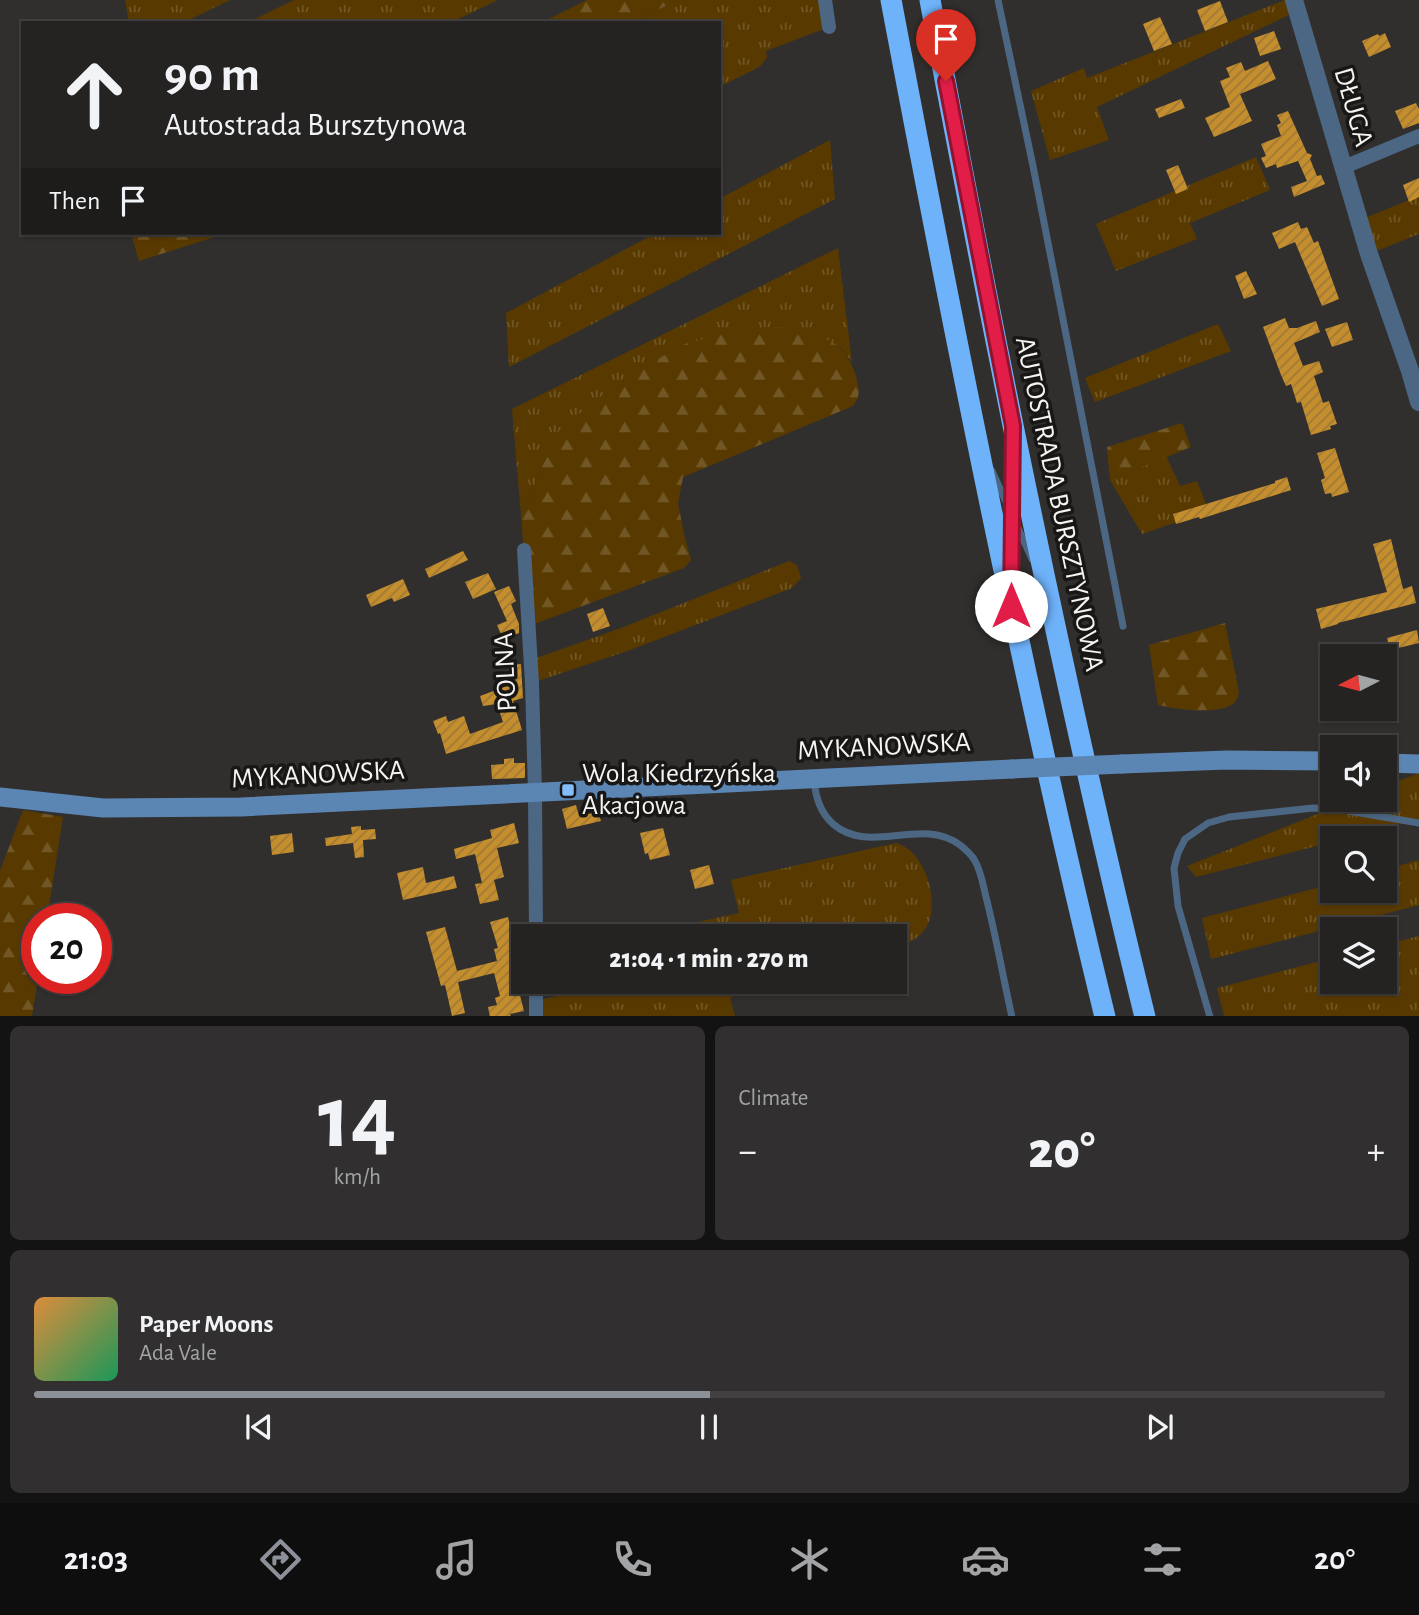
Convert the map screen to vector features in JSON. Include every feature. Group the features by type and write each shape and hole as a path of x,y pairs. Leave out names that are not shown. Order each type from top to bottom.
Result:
{"highway":[{"path":"891,0 1011,606 1105,1016"},
{"name":"AUTOSTRADA BURSZTYNOWA","path":"930,0 1049,598 1145,1016"}],"main road":[{"name":"MYKANOWSKA","path":"0,797 103,808 307,805 1122,764 1239,760 1320,761"},
{"path":"1397,763 1419,764"}],"street":[{"path":"825,0 829,27"},
{"name":"DŁUGA","path":"1294,0 1362,229 1419,402"},
{"path":"1344,167 1419,136"},
{"name":"POLNA","path":"524,550 536,792 536,924"},
{"path":"536,994 536,1016"}],"lane":[{"path":"998,0 1036,179 1123,626"},
{"path":"1011,606 1013,426"},
{"path":"976,435 1049,598"},
{"path":"813,779 823,813 849,834 877,837 935,834 949,838 963,847 975,861 990,914 1012,1016"},
{"path":"1210,1016 1178,905 1174,868 1185,839 1208,823 1229,817 1313,808 1343,810 1419,823"}],"green space":[{"path":"125,0 230,0 187,21 129,21"},
{"path":"294,0 498,0 454,21 251,21"},
{"path":"587,0 678,0 635,21 545,21"},
{"path":"678,0 825,0 829,27 766,51 767,58 759,67 721,86 721,21 635,21"},
{"path":"1285,0 1294,0 1297,11 1097,107 1109,140 1050,160 1031,91 1084,68 1087,78"},
{"path":"830,140 835,199 509,367 506,313 652,235 721,235 721,198"},
{"path":"1256,157 1270,190 1190,223 1197,239 1116,271 1096,224"},
{"path":"1419,196 1419,234 1369,254 1360,220"},
{"path":"132,235 221,235 139,261"},
{"path":"838,248 852,362 840,347 545,459 521,515 512,409"},
{"path":"1218,324 1231,351 1095,402 1085,378"},
{"path":"779,327 816,335 836,344 844,352 858,384 858,395 853,406 683,477 678,503 691,560 684,568 529,626 521,515 560,429 625,377 685,344 739,329"},
{"path":"1182,423 1191,447 1110,480 1107,447"},
{"path":"1166,456 1180,486 1197,481 1209,511 1142,534 1110,480"},
{"path":"789,561 797,565 801,578 792,588 630,650 532,683 531,660 621,628"},
{"path":"1225,623 1239,692 1235,702 1209,710 1186,710 1158,705 1149,645"},
{"path":"1419,773 1419,819 1392,826 1320,826 1320,845 1196,877 1187,866 1323,812 1397,812 1397,782"},
{"path":"23,810 63,817 50,903 21,903 21,994 35,994 32,1016 0,1016 0,871"},
{"path":"896,843 907,848 923,869 929,882 932,910 923,932 907,943 907,924 698,924 739,913 731,880"},
{"path":"1419,860 1419,905 1373,917 1320,917 1320,931 1211,959 1202,918 1320,887 1320,903 1397,903 1397,866"},
{"path":"1419,936 1419,1016 1224,1016 1217,988 1320,961 1320,994 1397,994 1397,942"},
{"path":"564,994 735,994 730,999 735,1016 536,1016 536,1001"}],"building":[{"path":"1220,1 1228,22 1205,31 1197,10"},
{"path":"1160,17 1172,44 1154,51 1143,24"},
{"path":"1274,31 1281,49 1260,56 1254,38"},
{"path":"1385,33 1391,47 1369,57 1362,41"},
{"path":"1268,61 1276,79 1240,94 1252,121 1214,137 1205,118 1230,107 1220,81 1230,77 1226,68 1241,62 1245,71"},
{"path":"1181,99 1185,108 1159,118 1155,109"},
{"path":"1416,103 1419,123 1403,129 1395,111"},
{"path":"1288,111 1307,153 1312,155 1310,159 1317,176 1321,175 1325,184 1294,197 1291,187 1307,181 1298,161 1277,168 1276,164 1266,168 1261,158 1266,156 1261,144 1281,136 1277,125 1281,123 1277,115"},
{"path":"1178,165 1188,189 1176,194 1166,170"},
{"path":"1419,178 1419,197 1409,202 1403,185"},
{"path":"1298,222 1301,229 1307,227 1314,243 1318,241 1339,299 1322,306 1295,242 1279,249 1272,233"},
{"path":"1246,271 1257,294 1244,299 1235,276"},
{"path":"1285,318 1289,328 1316,321 1320,332 1294,343 1303,366 1319,361 1323,372 1314,376 1323,403 1329,401 1337,424 1330,426 1331,429 1311,435 1301,402 1297,403 1291,384 1286,386 1281,375 1263,327"},
{"path":"1347,322 1353,340 1332,347 1325,329"},
{"path":"1335,448 1349,492 1332,497 1331,493 1325,494 1321,480 1325,478 1317,453"},
{"path":"1287,477 1291,490 1176,524 1173,514"},
{"path":"1391,539 1403,589 1412,586 1416,603 1321,629 1316,609 1387,592 1373,544"},
{"path":"463,551 468,560 429,578 425,569"},
{"path":"488,573 496,589 473,599 465,582"},
{"path":"403,579 410,595 394,602 392,598 371,607 366,595"},
{"path":"509,586 516,601 511,604 519,624 519,633 503,639 497,625 507,621 494,592"},
{"path":"603,608 610,626 593,632 587,614"},
{"path":"1417,630 1419,643 1397,648 1397,644 1388,644 1387,638"},
{"path":"521,664 523,698 513,701 522,730 446,754 440,733 438,734 433,721 446,716 448,722 464,716 470,734 503,722 497,704 483,706 480,696 510,685 508,665"},
{"path":"514,758 514,763 525,763 525,778 492,779 491,765 504,764 504,759"},
{"path":"576,805 579,816 598,812 601,821 567,829 562,809"},
{"path":"514,823 519,843 497,848 504,877 494,880 499,900 480,904 475,884 482,883 475,854 456,859 454,849 492,838 490,830"},
{"path":"361,826 361,830 375,829 376,839 363,840 364,857 355,858 353,843 326,846 325,838 352,834 351,827"},
{"path":"663,828 670,855 650,860 648,853 645,854 640,833"},
{"path":"292,833 294,852 272,855 270,836"},
{"path":"709,865 714,884 695,889 690,870"},
{"path":"423,867 426,883 454,876 457,888 403,900 397,873"},
{"path":"508,917 511,928 511,994 520,994 524,1011 510,1014 511,1016 490,1016 488,1007 497,1005 495,998 500,996 494,973 458,982 465,1013 452,1016 445,985 441,986 426,932 445,927 457,971 497,961 494,949 498,948 490,922"}],"place":[{"name":"Wola Kiedrzyńska Akacjowa","path":"568,790"}],"route":[{"path":"946,81 1013,426 1011,606"}]}
